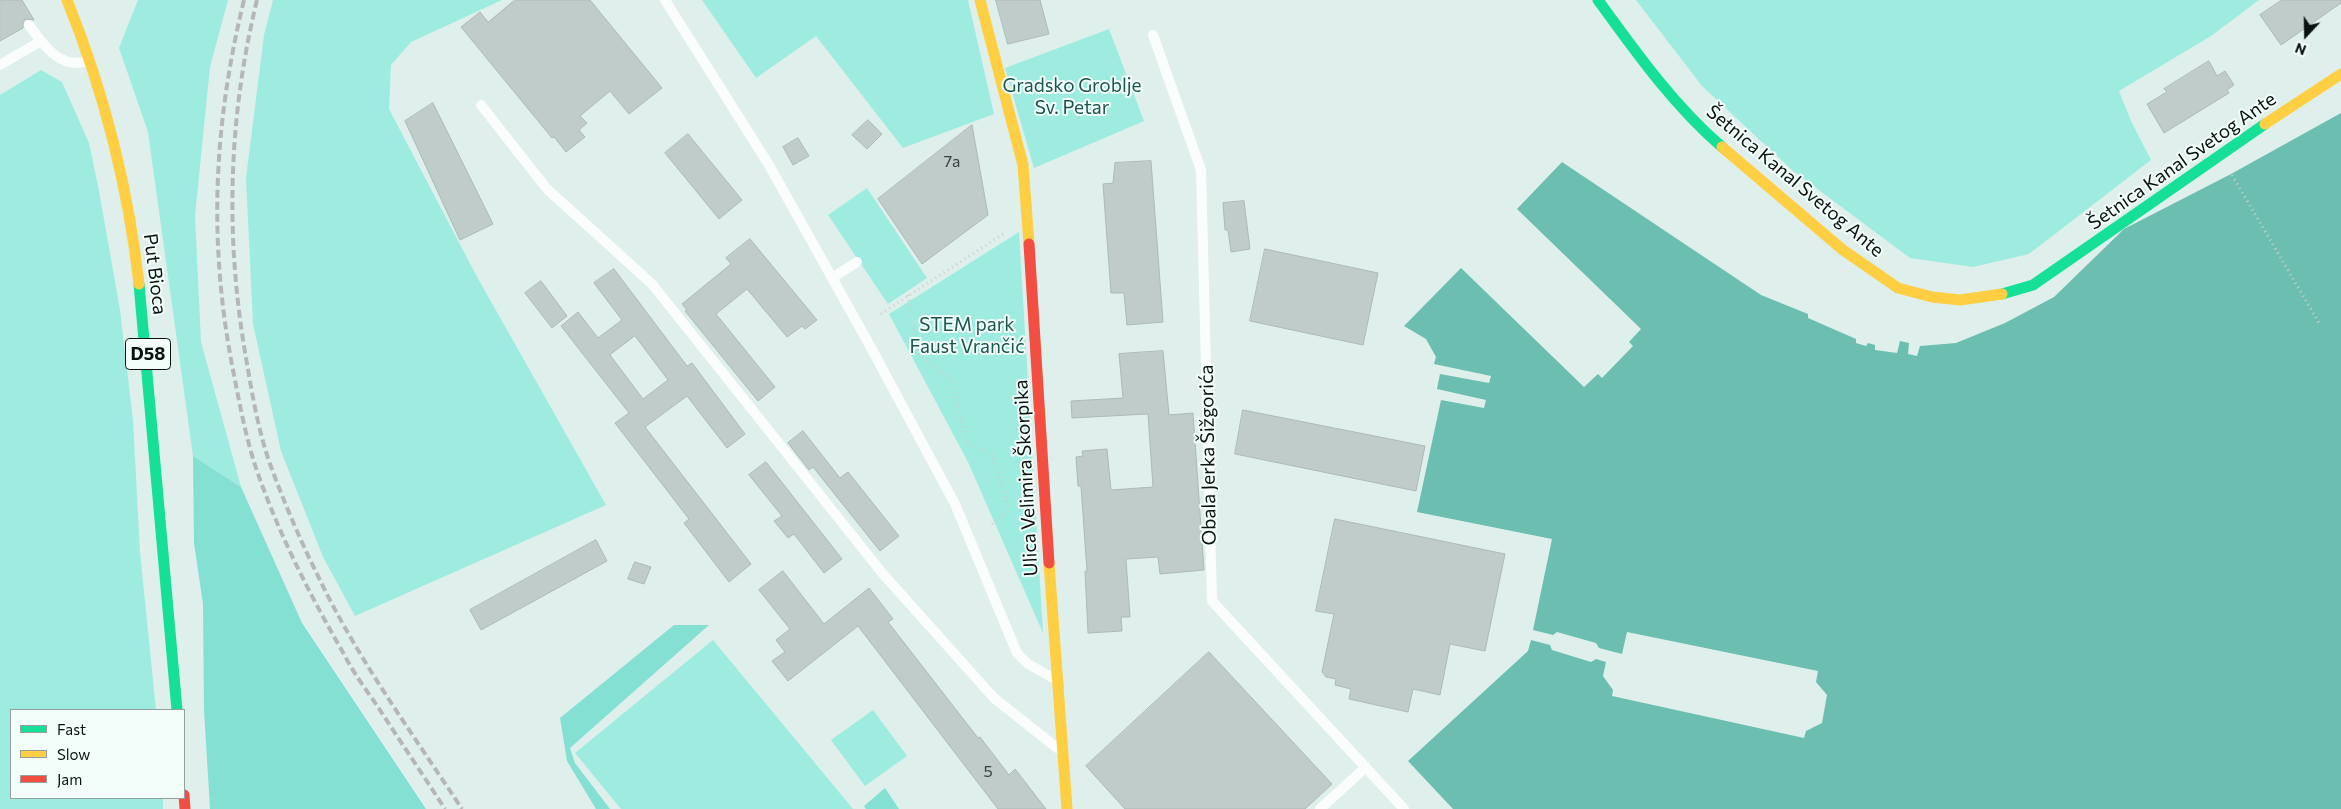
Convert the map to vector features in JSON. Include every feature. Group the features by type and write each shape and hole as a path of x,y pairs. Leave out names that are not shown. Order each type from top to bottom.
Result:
{"street":[{"name":"Put Bioca","path":"67,0 91,59 116,148 130,216 147,350 177,709"},
{"name":"Ulica Velimira Škorpika","path":"980,0 1023,165 1056,679 1067,809"},
{"name":"Šetnica Kanal Svetog Ante","path":"1598,0 1631,45 1700,128 1844,250 1898,288 1932,297 1960,300 1993,298 2033,285 2263,125 2341,74"}],"lane":[{"path":"665,0 769,165 955,504 1017,653 1028,664 1056,679"},
{"path":"29,25 56,56 65,61 82,63 91,59"},
{"name":"Obala Jerka Šižgorića","path":"1153,35 1201,170 1212,601 1404,809"},
{"path":"0,65 41,41"},
{"path":"481,105 547,189 652,284 883,574 994,698 1061,751"},
{"path":"832,278 857,262"},
{"path":"1320,809 1366,767"}],"path":[{"path":"2232,174 2319,323"},
{"path":"881,314 1027,218"},
{"path":"908,295 917,352 952,380 966,444 992,454 1008,508 992,524"}],"green space":[{"path":"138,0 228,0 210,67 195,216 201,342 241,487 193,456 148,132 119,48"},
{"path":"273,0 502,0 411,42 391,65 389,109 476,275 606,505 355,616 323,557 281,451 253,324 246,178 264,35"},
{"path":"702,0 968,0 994,114 903,148 816,36 756,78"},
{"path":"1636,0 2259,0 2211,36 2119,91 2131,121 2151,160 2029,254 1973,267 1910,258 1792,170 1702,86"},
{"name":"Gradsko Groblje Sv. Petar","path":"1109,29 1144,121 1034,168 1005,68"},
{"path":"41,70 62,82 89,143 120,310 133,420 140,552 156,709 10,709 10,799 163,799 163,809 0,809 0,95"},
{"path":"867,188 927,278 888,304 828,215"},
{"name":"STEM park Faust Vrančić","path":"1019,232 1043,633 968,462 889,314"},
{"path":"713,640 853,809 621,809 575,753"},
{"path":"873,710 907,756 865,786 831,740"}],"shaded area":[{"path":"2341,113 2341,809 1453,809 1408,761 1528,651 1531,640 1550,645 1552,650 1591,662 1596,659 1606,662 1603,676 1613,690 1612,696 1804,738 1806,731 1822,723 1827,695 1816,682 1818,671 1627,632 1622,654 1599,648 1596,643 1557,632 1553,635 1533,630 1552,539 1417,512 1441,400 1484,408 1486,400 1437,389 1440,374 1489,383 1491,376 1434,364 1436,357 1426,339 1404,326 1461,268 1584,387 1598,374 1602,378 1633,346 1629,342 1641,329 1517,209 1562,162 1761,295 1808,314 1808,318 1856,339 1856,343 1866,346 1868,343 1875,345 1875,350 1897,353 1900,341 1909,343 1908,354 1917,356 1920,346 1956,343 2005,323 2054,297 2124,229 2231,174"},
{"path":"193,456 241,487 302,623 426,809 210,809 204,710 203,604 194,543"},
{"path":"674,625 709,625 570,748 575,763 610,809 596,809 567,761 560,718"},
{"path":"885,788 899,809 866,809 864,806"}],"building":[{"path":"0,0 22,0 34,20 25,19 23,28 0,41"},
{"path":"515,0 590,0 662,88 629,114 610,91 580,116 587,123 579,130 585,137 566,152 554,137 552,138 461,27 480,12 488,22"},
{"path":"996,0 1040,0 1049,34 1008,44"},
{"path":"2282,0 2341,0 2341,3 2281,45 2260,15"},
{"path":"2209,61 2217,76 2225,71 2234,85 2227,90 2229,93 2164,133 2147,104 2167,92 2164,89"},
{"path":"433,103 493,224 460,240 405,121"},
{"path":"868,120 882,134 867,149 852,135"},
{"path":"972,125 988,215 922,264 878,199"},
{"path":"688,134 742,200 719,219 665,153"},
{"path":"798,138 809,156 793,165 783,147"},
{"path":"1151,161 1163,322 1127,325 1124,293 1111,293 1103,184 1113,183 1115,163"},
{"path":"1244,201 1250,249 1231,252 1228,230 1225,230 1223,203"},
{"path":"750,239 817,320 805,329 802,326 787,337 747,289 716,314 775,387 758,401 685,311 687,310 682,304 731,264 726,258"},
{"path":"1265,249 1378,273 1363,345 1250,321"},
{"path":"614,269 687,366 692,363 745,434 727,448 687,396 645,427 751,564 729,582 684,523 689,519 615,423 629,413 561,326 578,312 598,338 622,320 594,283","holes":["635,336 668,380 643,399 610,355"]},
{"path":"541,281 567,316 552,328 525,293"},
{"path":"1163,351 1169,415 1193,413 1204,570 1160,574 1158,557 1126,559 1130,617 1121,617 1122,631 1088,633 1085,571 1087,571 1081,486 1078,486 1076,457 1083,456 1082,451 1107,449 1111,490 1153,487 1148,414 1072,418 1071,401 1123,398 1119,354"},
{"path":"1243,410 1425,446 1416,491 1235,454"},
{"path":"803,431 840,478 848,472 899,536 880,551 813,467 809,470 788,443"},
{"path":"766,462 842,559 824,573 794,534 788,538 774,521 782,516 749,475"},
{"path":"1335,519 1505,554 1485,651 1450,644 1440,695 1413,689 1408,712 1349,699 1351,689 1335,685 1336,679 1326,677 1322,672 1334,614 1316,611"},
{"path":"596,540 607,561 481,630 470,610"},
{"path":"635,562 651,567 644,584 628,579"},
{"path":"783,571 824,624 869,588 893,619 888,622 978,738 980,737 1009,775 1015,769 1046,809 998,809 858,626 788,681 772,661 785,652 776,640 790,629 759,590"},
{"path":"1209,652 1332,784 1305,809 1125,809 1086,766"}],"railway":[{"path":"244,0 234,47 220,140 218,233 220,280 226,327 246,434 256,468 274,516 320,611 356,676 445,809"},
{"path":"257,0 247,44 235,133 233,223 239,313 262,438 292,521 333,606 386,695 462,809"}],"traffic: fast":[{"path":"1598,0 1671,96 1722,147"},
{"path":"2002,294 2033,285 2265,124"},
{"path":"139,284 177,709"}],"traffic: slow":[{"path":"67,0 92,69 113,139 128,211 139,284"},
{"path":"980,0 1023,165 1029,244"},
{"path":"2265,124 2341,74"},
{"path":"1722,147 1843,250 1898,288 1932,297 1960,300 2002,294"},
{"path":"1049,563 1067,809"}],"traffic: jam":[{"path":"1029,244 1049,563"},
{"path":"184,799 185,809"}]}
